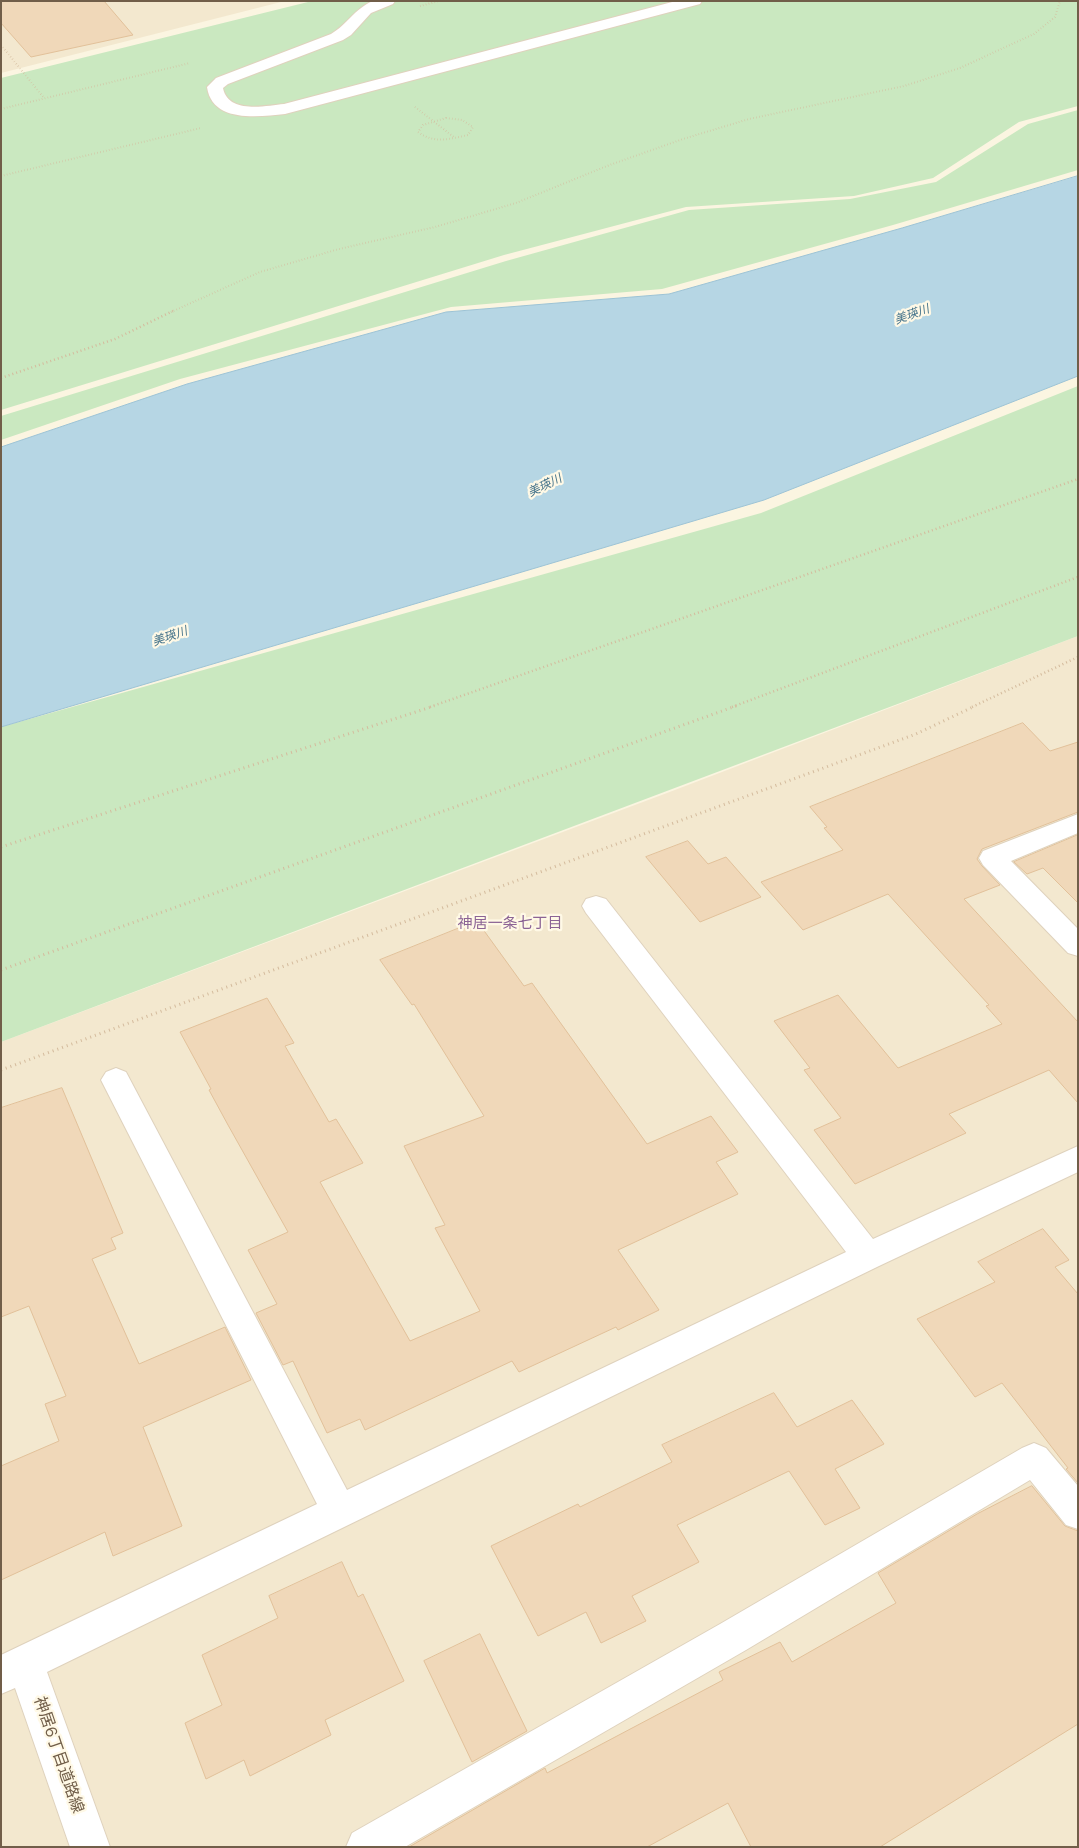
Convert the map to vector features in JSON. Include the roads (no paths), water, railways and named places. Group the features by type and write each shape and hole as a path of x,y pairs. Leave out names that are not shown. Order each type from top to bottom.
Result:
{"street":[{"path":"388,1 366,10 352,23 346,33 222,81 215,87 214,95 219,103 234,109 267,111 285,109 695,1"},
{"path":"1078,823 992,858 1078,946"},
{"path":"596,906 868,1256"},
{"path":"116,1080 339,1511"},
{"path":"13,1669 868,1256 1078,1158"},
{"path":"366,1847 733,1637 1034,1459 1078,1513"},
{"name":"神居6丁目道路線","path":"13,1669 90,1847"}],"water":[{"name":"美瑛川","path":"1078,176 1078,376 764,500 1,727 1,447 187,384 446,312 669,294"}],"district":[{"name":"神居一条七丁目","path":"510,924"}]}
